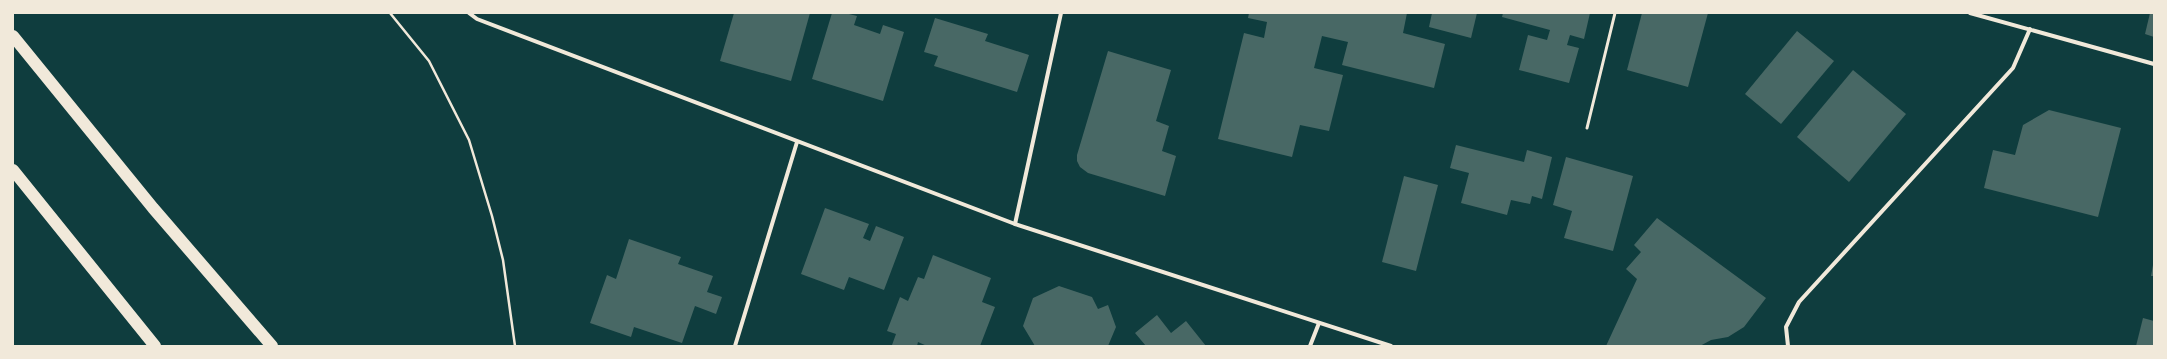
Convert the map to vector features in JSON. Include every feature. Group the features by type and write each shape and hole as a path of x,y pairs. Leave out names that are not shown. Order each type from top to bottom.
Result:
{"highway":[{"path":"13,36 153,208 272,346"},
{"path":"13,170 155,346"}],"street":[{"path":"469,13 477,19 1015,224 1391,346"},
{"path":"1015,224 1060,13"},
{"path":"1970,13 2154,64"},
{"path":"1788,346 1786,327 1799,302 2013,68 2030,30"},
{"path":"735,346 797,142"},
{"path":"1310,346 1319,322"}],"lane":[{"path":"1587,128 1615,13"}],"path":[{"path":"390,13 429,60 469,140 492,216 503,260 515,346"}],"building":[{"path":"734,13 810,13 791,81 720,61"},
{"path":"832,13 845,13 857,16 854,25 880,34 883,25 904,32 883,101 812,79"},
{"path":"1249,13 1407,13 1403,33 1445,44 1434,88 1342,65 1348,42 1322,36 1314,68 1343,75 1329,131 1300,125 1292,157 1218,139 1244,33 1264,38 1267,22 1248,18"},
{"path":"1432,13 1477,13 1471,38 1429,27"},
{"path":"1503,13 1590,13 1584,39 1570,35 1567,45 1579,48 1569,83 1519,70 1528,35 1547,40 1550,30 1502,17"},
{"path":"1642,13 1708,13 1688,87 1627,70"},
{"path":"2150,13 2154,13 2154,37 2145,34"},
{"path":"935,18 988,34 985,41 1029,55 1017,92 934,66 938,56 924,52"},
{"path":"1797,31 1834,61 1781,124 1745,94"},
{"path":"1108,51 1171,70 1156,121 1169,126 1162,151 1176,156 1165,196 1088,173 1080,167 1077,161 1077,155"},
{"path":"1853,70 1906,114 1849,182 1797,137"},
{"path":"2049,110 2121,128 2098,217 1984,188 1993,150 2015,155 2023,125"},
{"path":"1456,145 1524,162 1527,150 1552,157 1542,199 1532,196 1530,204 1511,200 1507,215 1461,203 1469,173 1450,168"},
{"path":"1566,157 1633,176 1613,251 1564,238 1572,211 1553,205"},
{"path":"1404,176 1438,185 1416,271 1382,262"},
{"path":"825,208 869,224 863,238 870,241 876,226 904,237 884,290 849,277 844,290 801,274"},
{"path":"1657,218 1766,298 1744,327 1728,337 1711,340 1700,346 1606,346 1637,279 1626,269 1641,252 1634,245"},
{"path":"629,239 681,257 678,264 713,276 707,292 722,297 716,314 695,306 682,343 634,327 631,337 590,323 607,275 616,279"},
{"path":"933,255 991,278 982,302 995,307 980,346 927,346 918,342 917,346 892,345 896,334 887,331 900,297 908,301 918,277 924,279"},
{"path":"2153,265 2154,276 2151,276"},
{"path":"1059,286 1092,297 1098,309 1108,305 1116,327 1108,346 1035,346 1023,326 1033,298"},
{"path":"1157,315 1171,333 1186,321 1206,346 1146,346 1135,333"},
{"path":"2143,318 2154,321 2154,346 2136,346"}]}
